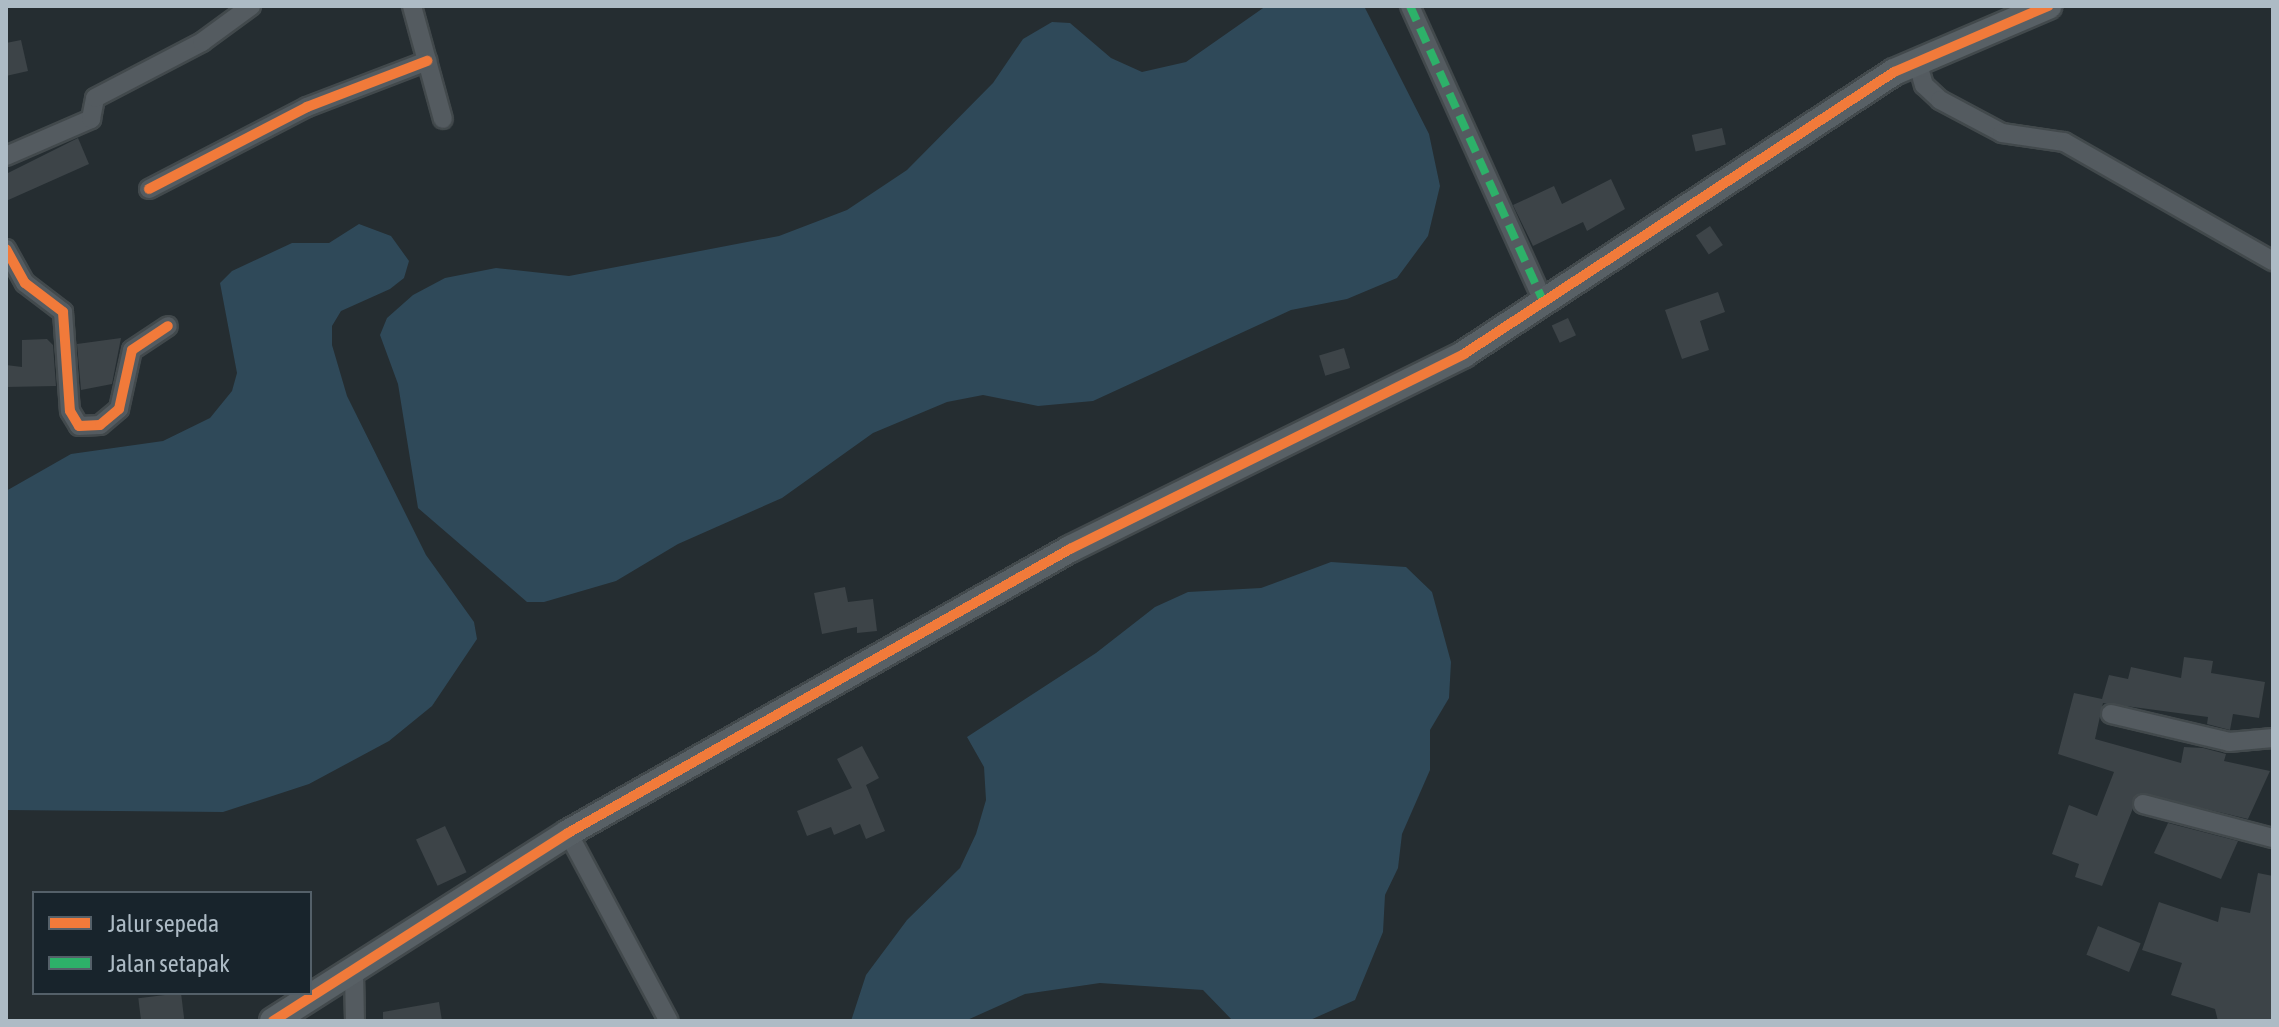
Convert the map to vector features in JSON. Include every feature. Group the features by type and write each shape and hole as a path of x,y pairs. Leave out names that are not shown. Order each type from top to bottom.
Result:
{"street":[{"path":"6,156 91,119 95,98 202,42 251,6"},
{"path":"412,6 443,119"},
{"path":"1410,6 1543,301"},
{"path":"273,1021 354,974 568,833 1070,549 1464,354 1917,61 2048,6"},
{"path":"149,189 307,107 427,61"},
{"path":"1917,61 1924,85 1940,100 2002,133 2064,142 2273,261"},
{"path":"6,249 25,283 63,312 70,411 79,426 100,425 119,409 132,350 168,326"},
{"path":"2111,714 2229,742 2273,738"},
{"path":"2143,804 2273,838"},
{"path":"568,833 669,1021"},
{"path":"354,974 355,1021"}],"water":[{"path":"1266,6 1364,6 1429,134 1440,186 1428,236 1397,278 1347,299 1291,310 1093,401 1038,406 983,395 947,402 873,433 782,498 678,544 616,581 544,602 527,602 418,508 398,384 380,335 387,318 413,295 445,278 496,268 569,276 779,236 847,210 907,170 993,83 1023,39 1052,22 1070,23 1111,58 1142,72 1186,62"},
{"path":"359,224 391,236 409,261 404,278 390,289 341,311 332,326 332,345 347,396 426,555 474,622 477,639 432,706 389,741 309,784 223,812 6,810 6,491 71,454 163,441 210,418 232,391 237,373 220,283 232,271 292,243 329,243"},
{"path":"1331,562 1406,567 1432,592 1451,662 1449,698 1430,730 1430,770 1402,834 1398,868 1385,895 1383,932 1355,1000 1308,1021 1233,1021 1203,990 1100,983 1025,994 965,1021 851,1021 866,975 907,920 960,868 976,834 986,800 984,767 967,737 1096,653 1155,607 1188,592 1261,588"}],"building":[{"path":"21,40 28,71 6,76 6,43"},
{"path":"1722,128 1726,145 1696,152 1692,135"},
{"path":"78,138 89,164 6,201 6,174"},
{"path":"1611,179 1625,209 1587,231 1583,222 1533,246 1513,205 1554,186 1562,204"},
{"path":"1710,226 1723,245 1709,255 1696,236"},
{"path":"1718,292 1725,312 1700,321 1709,350 1682,359 1665,310"},
{"path":"1568,318 1576,335 1560,343 1552,326"},
{"path":"121,338 112,384 81,390 77,344"},
{"path":"47,339 53,345 56,386 6,387 6,365 22,367 22,340"},
{"path":"1344,348 1350,368 1325,376 1319,356"},
{"path":"845,587 848,602 873,599 877,631 857,633 857,627 822,634 814,593"},
{"path":"2184,657 2213,661 2211,673 2265,682 2259,718 2233,714 2230,730 2207,724 2208,717 2103,703 2095,739 2181,763 2184,747 2203,748 2226,754 2224,761 2270,771 2248,819 2139,793 2102,886 2075,877 2079,864 2052,854 2069,805 2097,816 2114,772 2058,754 2074,693 2102,699 2109,675 2128,679 2131,667 2181,678"},
{"path":"862,746 879,778 866,785 885,831 866,839 860,824 834,835 831,827 807,836 797,811 852,788 837,759"},
{"path":"2168,823 2238,841 2221,879 2154,853"},
{"path":"445,826 467,872 438,886 416,840"},
{"path":"2258,873 2273,876 2273,1021 2218,1021 2215,1009 2171,995 2182,963 2142,950 2159,902 2218,922 2221,907 2250,913"},
{"path":"2098,926 2141,943 2129,972 2086,955"},
{"path":"181,995 184,1019 141,1021 138,998"},
{"path":"439,1002 442,1021 383,1021 383,1012"}],"marked path":[{"path":"1410,6 1543,301"}],"cycle path":[{"path":"273,1021 568,833 1070,549 1464,354 1894,72 2048,6"},
{"path":"149,189 307,107 427,61"},
{"path":"6,249 25,283 63,312 70,411 79,426 100,425 119,409 132,350 168,326"}]}
